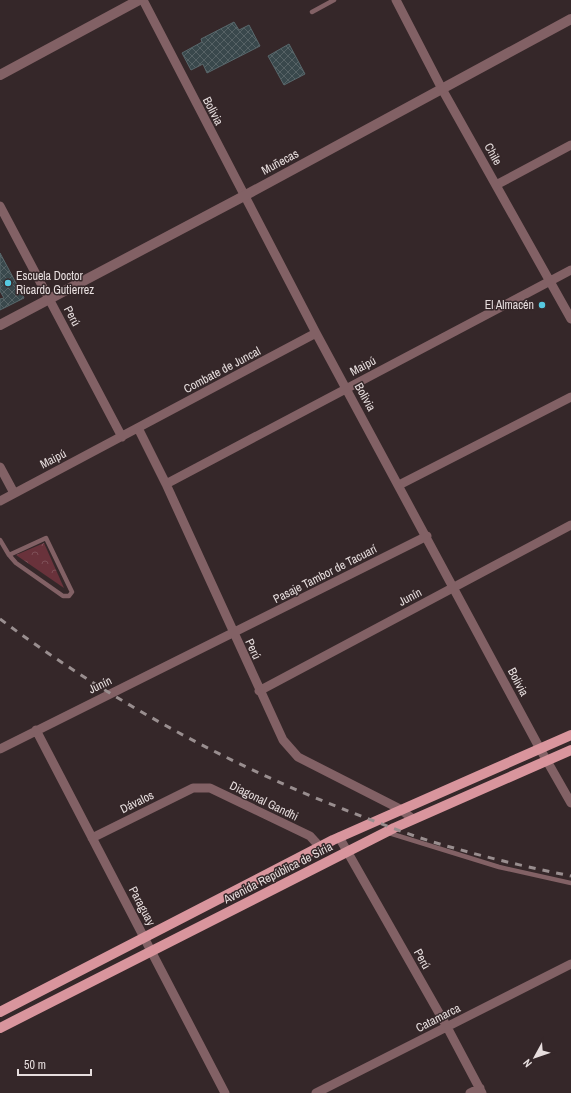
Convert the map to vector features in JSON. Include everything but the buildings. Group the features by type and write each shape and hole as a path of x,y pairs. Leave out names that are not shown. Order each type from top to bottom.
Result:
{"main road":[{"name":"Avenida República de Siria","path":"0,1012 340,837 539,747 571,735"},
{"name":"Avenida República de Siria","path":"0,1028 413,819 571,750"}],"street":[{"path":"0,75 139,0"},
{"name":"Bolivia","path":"142,0 316,333 427,536 546,760 571,803"},
{"name":"Chile","path":"396,0 442,89 571,319"},
{"name":"Muñecas","path":"0,325 244,196 571,19"},
{"path":"496,185 571,144"},
{"name":"Perú","path":"0,206 122,437"},
{"name":"Maipú","path":"166,484 571,270"},
{"name":"Combate de Juncal","path":"138,428 316,333"},
{"path":"399,485 571,397"},
{"name":"Maipú","path":"0,500 138,428"},
{"name":"Perú","path":"138,428 166,484 259,691 283,740 298,757 400,809 413,819"},
{"path":"0,467 14,493"},
{"name":"Junín","path":"259,691 571,525"},
{"name":"Pasaje Tambor de Tacuarí","path":"233,634 427,536"},
{"name":"Junín","path":"0,749 233,634"},
{"name":"Paraguay","path":"36,730 226,1093"},
{"name":"Dávalos","path":"92,838 193,788"},
{"name":"Diagonal Gandhi","path":"193,788 210,788 310,836 320,847"},
{"name":"Perú","path":"340,837 481,1090"},
{"name":"Catamarca","path":"316,1093 571,964"},
{"path":"470,1093 481,1090"}],"lane":[{"path":"312,12 334,0"},
{"path":"0,540 9,555 16,563 63,596 69,596 72,592 46,538 9,555"},
{"path":"387,832 499,867 571,883"}],"green space":[{"path":"44,543 64,588 16,555"}],"railway":[{"path":"0,619 40,648 123,701 165,725 253,770 370,820 426,840 497,860 571,876"}],"place":[{"name":"Escuela Doctor Ricardo Gutierrez","path":"8,283"},
{"name":"El Almacén","path":"542,305"}]}
